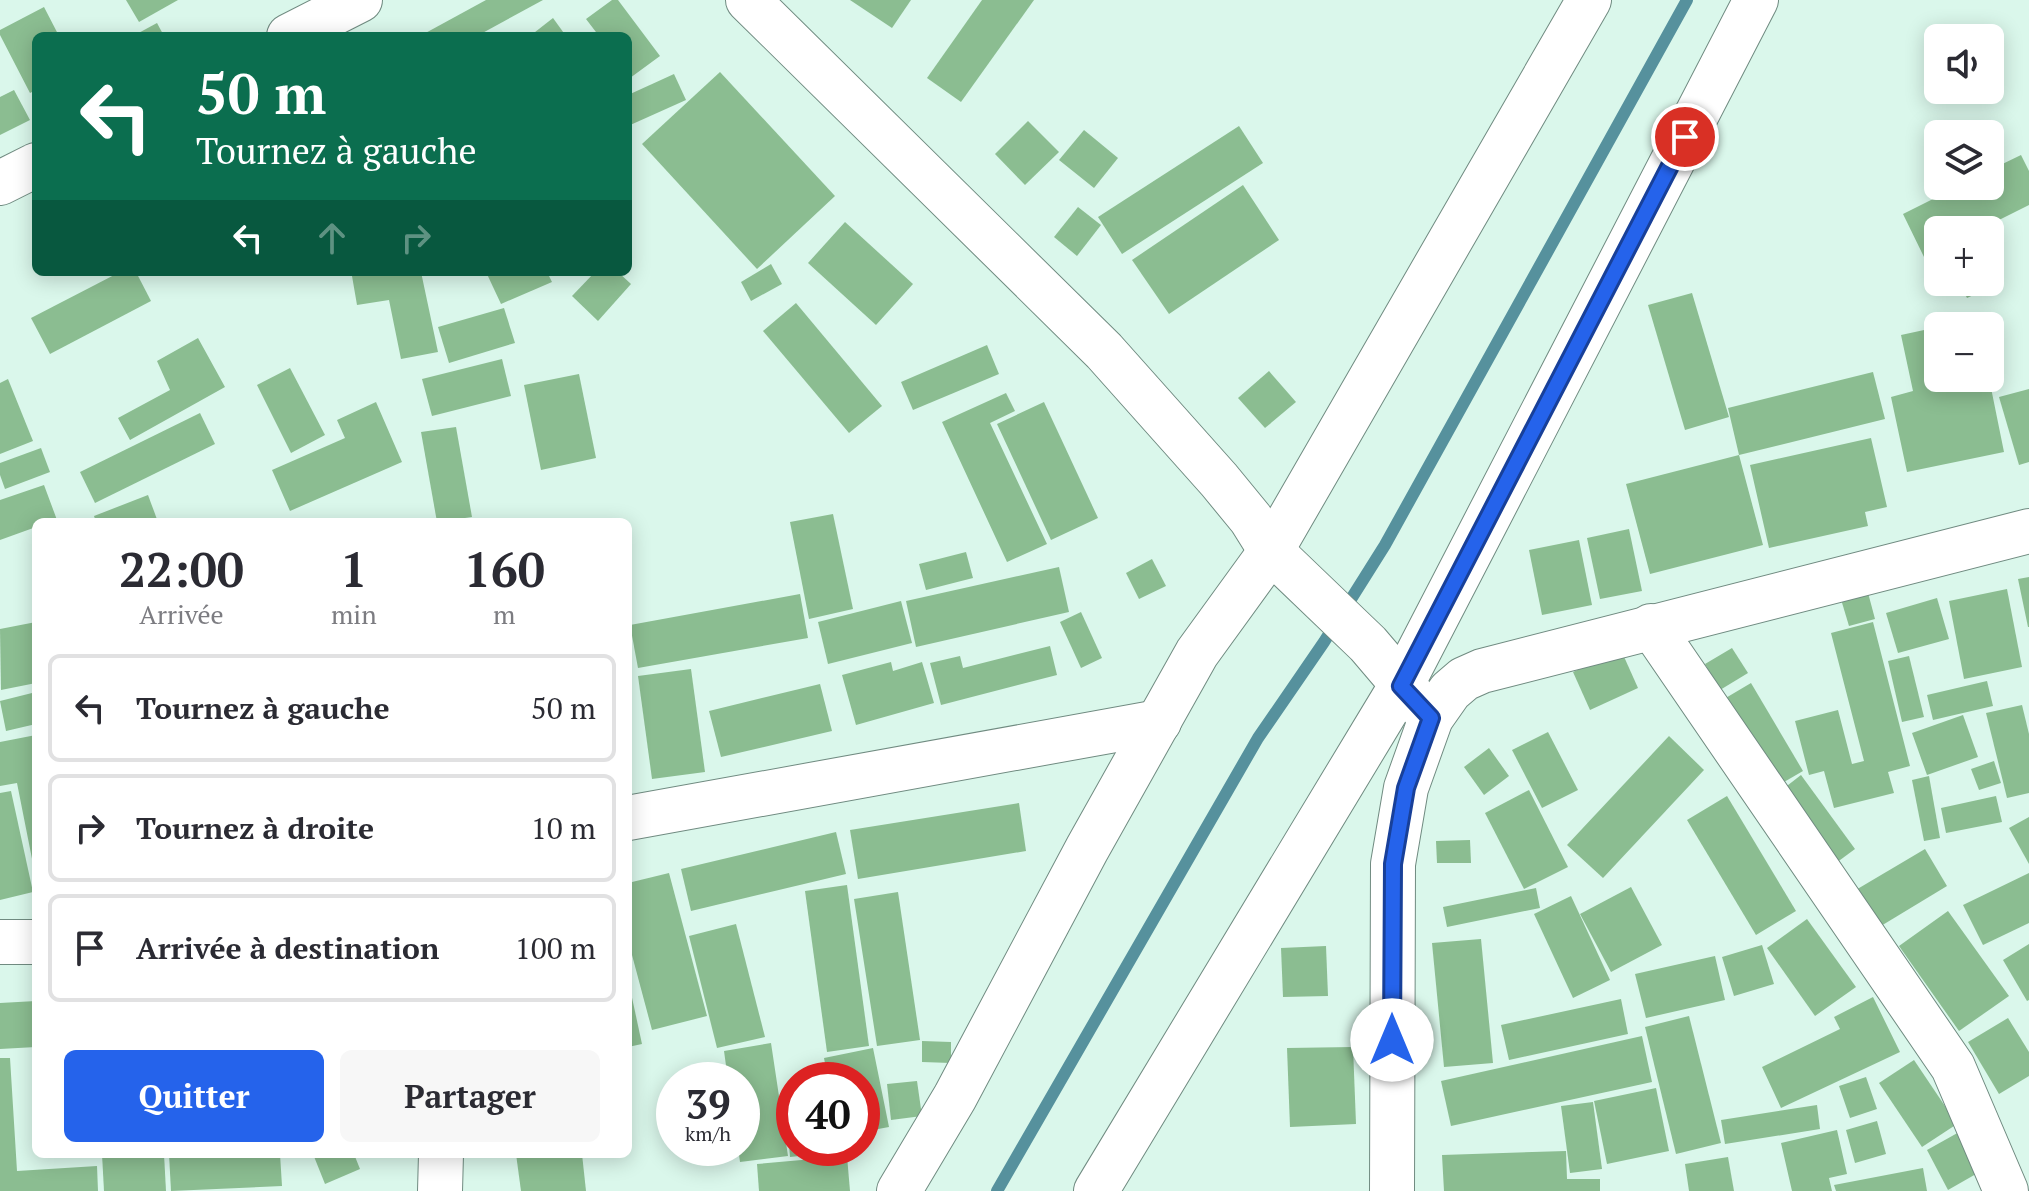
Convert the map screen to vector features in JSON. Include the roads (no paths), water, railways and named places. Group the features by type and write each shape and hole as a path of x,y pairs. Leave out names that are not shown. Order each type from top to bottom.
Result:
{"street":[{"path":"297,32 360,0"},
{"path":"899,1191 955,1097 1087,849 1197,653 1271,551 1589,0"},
{"path":"1096,1191 1401,686 1756,0"},
{"path":"765,6 1104,351 1219,480 1251,519 1271,551 1368,644 1431,718"},
{"path":"0,183 32,167"},
{"path":"1392,1191 1393,864 1406,788 1431,718 1450,691 1464,679 1482,671 2029,531"},
{"path":"1651,626 1953,1067 2006,1191"},
{"path":"632,817 1159,722"},
{"path":"0,942 32,942"},
{"path":"440,1191 441,1158"}],"waterway":[{"path":"997,1191 1258,738 1385,545 1687,0"}]}
